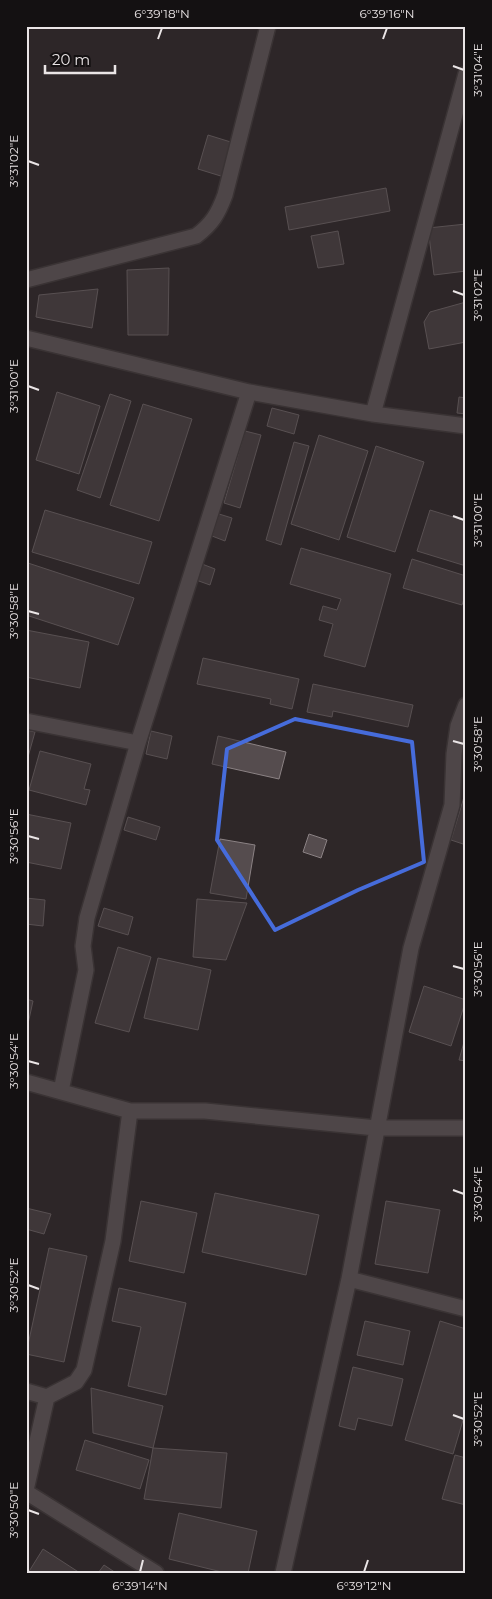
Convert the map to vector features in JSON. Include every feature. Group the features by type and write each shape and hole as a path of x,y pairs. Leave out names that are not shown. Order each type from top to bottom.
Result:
{"street":[{"path":"26,280 196,236 209,226 218,215 226,195 268,26"},
{"path":"373,414 466,74"},
{"path":"26,338 249,392 373,414 466,426"},
{"path":"61,1091 86,970 83,946 87,918 138,743 249,392"},
{"path":"288,1572 349,1279 411,948 452,805 454,754 458,726 466,705"},
{"path":"26,721 138,743"},
{"path":"26,1082 130,1111 205,1111 376,1128 466,1128"},
{"path":"26,1391 47,1397 76,1382 84,1370 113,1240 130,1111"},
{"path":"349,1279 466,1309"},
{"path":"47,1397 26,1491 156,1573"}],"highlighted area":[{"path":"295,719 412,742 424,862 358,890 275,930 217,840 227,749"}],"building":[{"path":"208,135 234,143 224,177 198,169"},
{"path":"386,188 390,211 289,230 285,207"},
{"path":"466,224 466,271 434,275 428,228"},
{"path":"338,231 344,264 318,268 311,236"},
{"path":"169,268 168,335 128,335 127,270"},
{"path":"98,289 92,328 36,317 39,295"},
{"path":"466,302 466,342 429,349 424,322 430,312"},
{"path":"57,392 100,406 79,474 36,460"},
{"path":"110,394 131,401 100,498 77,490"},
{"path":"459,397 466,398 466,414 457,413"},
{"path":"143,404 192,419 159,521 110,505"},
{"path":"272,408 299,415 294,434 267,426"},
{"path":"245,431 261,435 240,508 224,503"},
{"path":"319,435 368,451 339,540 291,524"},
{"path":"294,442 309,446 281,545 266,540"},
{"path":"376,446 424,462 395,552 347,537"},
{"path":"45,510 152,542 139,584 32,552"},
{"path":"430,510 466,521 466,566 417,551"},
{"path":"219,514 232,518 225,541 212,536"},
{"path":"301,548 391,574 365,667 324,656 333,624 319,620 323,606 337,610 341,599 290,584"},
{"path":"412,559 466,576 466,593 462,605 403,588"},
{"path":"28,563 134,598 118,645 26,615 26,570"},
{"path":"202,564 215,569 210,585 196,580"},
{"path":"26,630 89,642 80,688 26,677"},
{"path":"203,658 299,679 292,709 270,704 271,699 197,684"},
{"path":"313,684 413,705 408,727 333,711 332,717 307,712"},
{"path":"26,730 35,732 26,764"},
{"path":"151,731 172,736 167,759 146,754"},
{"path":"218,736 286,752 279,779 212,764"},
{"path":"40,751 91,764 84,789 90,790 86,805 29,790"},
{"path":"464,797 466,797 466,845 451,840"},
{"path":"26,814 71,823 61,869 26,862"},
{"path":"128,817 160,827 156,840 124,830"},
{"path":"309,834 327,840 321,858 303,852"},
{"path":"220,839 255,845 246,899 210,893"},
{"path":"26,898 45,900 43,926 26,924"},
{"path":"197,899 247,903 226,960 193,957"},
{"path":"104,908 133,917 128,935 98,926"},
{"path":"118,947 151,957 129,1032 95,1023"},
{"path":"158,958 211,970 198,1030 144,1018"},
{"path":"424,986 466,1000 451,1046 409,1032"},
{"path":"26,999 33,1001 26,1033"},
{"path":"466,1035 466,1061 459,1060"},
{"path":"215,1193 319,1215 306,1275 202,1252"},
{"path":"141,1201 197,1213 184,1273 129,1261"},
{"path":"386,1201 440,1210 428,1273 375,1264"},
{"path":"26,1208 51,1214 44,1234 26,1229"},
{"path":"49,1248 87,1256 64,1362 26,1354"},
{"path":"119,1288 186,1303 166,1395 128,1386 141,1327 112,1321"},
{"path":"365,1321 410,1331 403,1365 357,1355"},
{"path":"440,1321 466,1329 466,1410 453,1454 405,1440"},
{"path":"353,1367 403,1379 392,1426 358,1418 355,1430 339,1426"},
{"path":"91,1388 163,1406 153,1448 93,1433"},
{"path":"85,1440 149,1460 140,1489 76,1470"},
{"path":"153,1448 227,1453 221,1508 144,1499"},
{"path":"455,1455 466,1458 466,1505 442,1499"},
{"path":"179,1513 257,1531 248,1573 226,1573 169,1559"},
{"path":"43,1549 80,1573 28,1573"},
{"path":"104,1565 116,1573 98,1573"}]}
